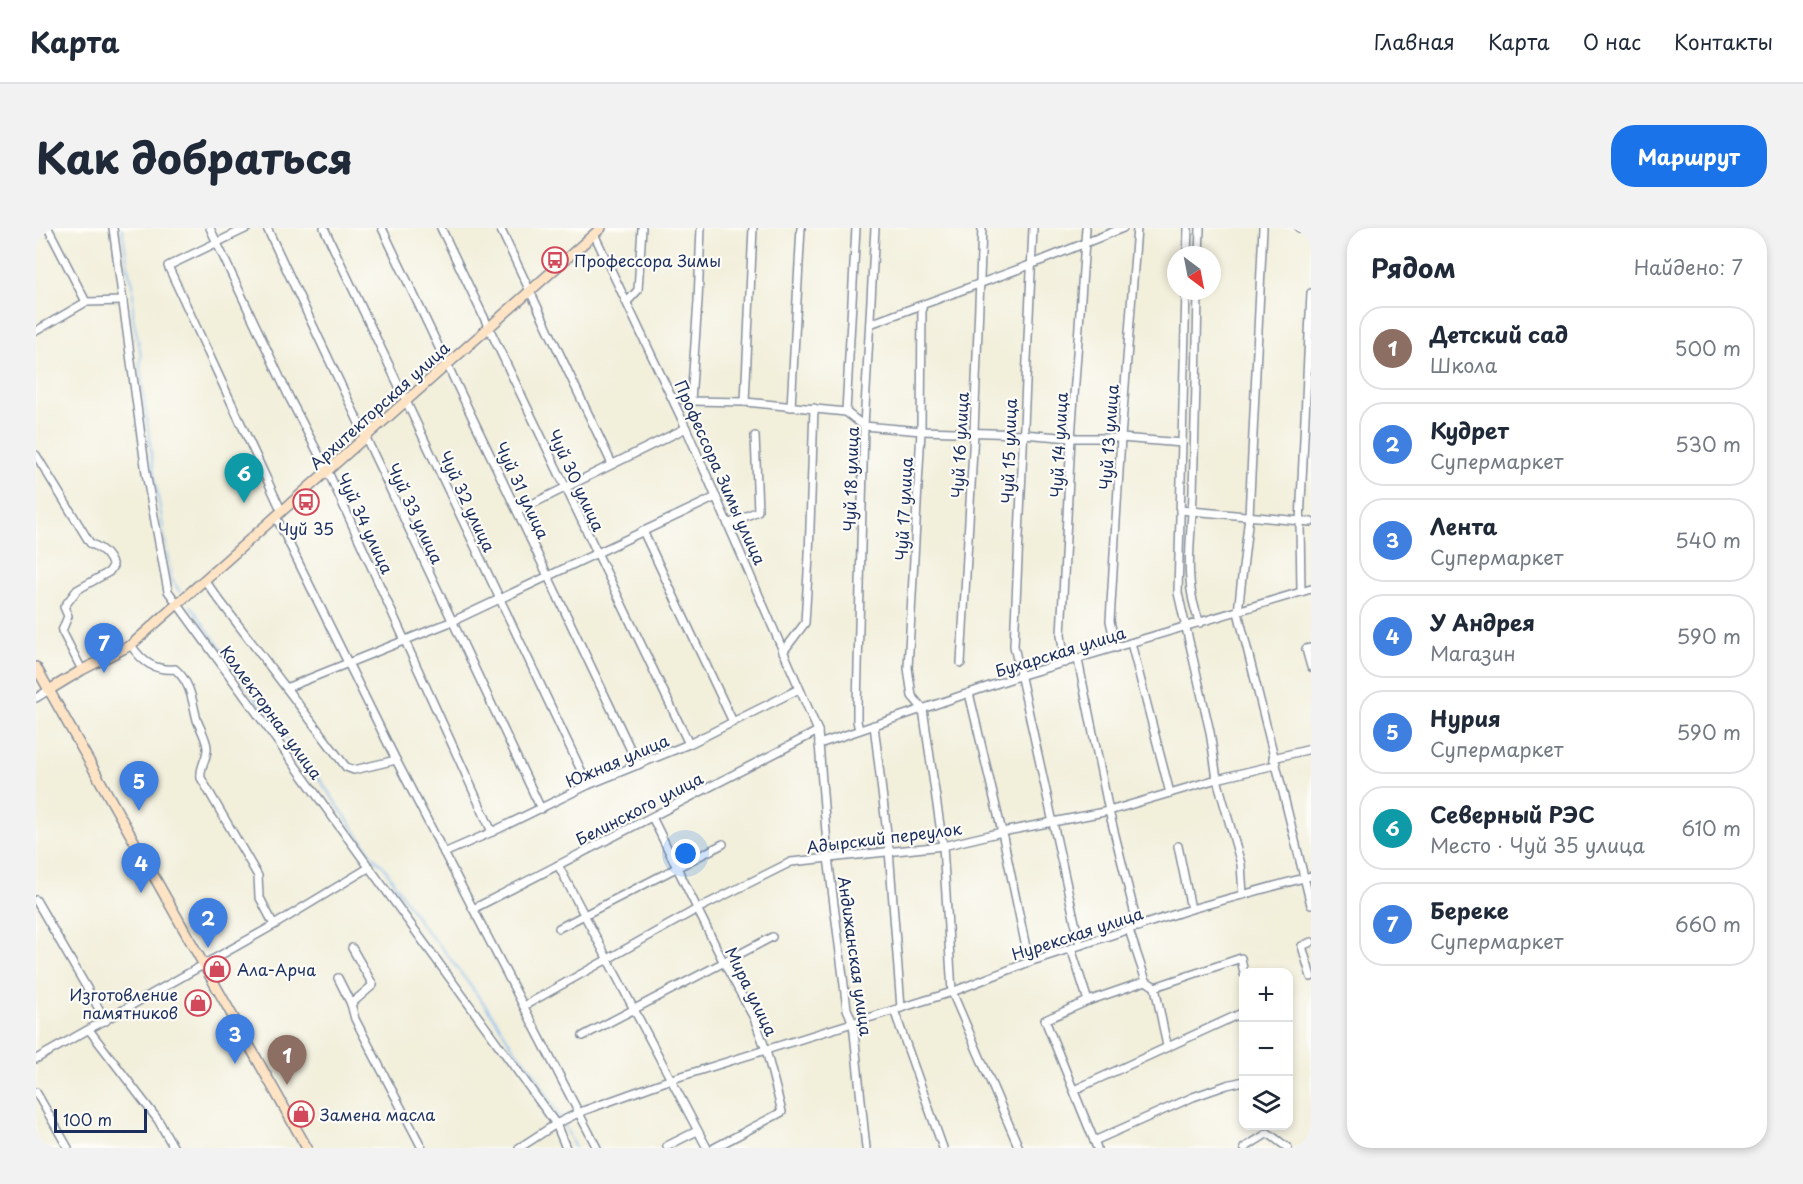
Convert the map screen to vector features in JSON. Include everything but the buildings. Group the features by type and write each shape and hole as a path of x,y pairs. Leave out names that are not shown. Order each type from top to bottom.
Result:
{"street":[{"path":"48,228 86,302"},
{"name":"Коллекторная улица","path":"113,228 146,473 168,591 555,1124 566,1148"},
{"name":"Чуй 34 улица","path":"210,228 327,472 492,832"},
{"path":"247,228 168,266 279,515 396,760 597,1148"},
{"name":"Чуй 33 улица","path":"267,228 541,808"},
{"name":"Чуй 32 улица","path":"324,228 588,785"},
{"name":"Чуй 31 улица","path":"382,228 638,765"},
{"name":"Чуй 30 улица","path":"441,228 689,744"},
{"path":"500,228 612,464"},
{"path":"627,303 638,290 642,228"},
{"path":"691,401 701,228"},
{"path":"745,402 753,228"},
{"path":"791,407 801,228"},
{"path":"846,412 856,228"},
{"name":"Чуй 18 улица","path":"859,730 857,706 864,426 875,228"},
{"name":"Чуй 16 улица","path":"961,663 974,432 978,283 982,228"},
{"name":"Чуй 15 улица","path":"1033,228 1014,646 1080,945"},
{"name":"Чуй 14 улица","path":"1065,663 1061,636 1071,438 1086,228"},
{"path":"870,324 1123,228"},
{"name":"Чуй 13 улица","path":"1116,648 1110,621 1137,228"},
{"path":"1187,246 1188,228"},
{"path":"1200,228 1200,246"},
{"path":"1263,228 1249,516 1238,612 1274,761 1308,877 1311,905"},
{"path":"1299,228 1311,228"},
{"name":"Архитекторская улица","path":"49,690 131,645 448,365 595,230"},
{"name":"Профессора Зимы улица","path":"595,230 672,396 818,731"},
{"path":"1301,591 1300,522 1311,293"},
{"path":"1186,300 1178,593 1210,732 1216,779 1240,864 1243,895"},
{"path":"1198,300 1192,511 1188,565 1192,604 1200,623"},
{"path":"36,331 86,302 123,301"},
{"name":"Чуй 17 улица","path":"922,306 921,431 908,669 912,696 923,709 943,846 952,992 1019,1148"},
{"path":"672,396 691,401 745,402 846,412 864,426 921,431 1121,438 1182,443"},
{"path":"783,652 805,623 814,408"},
{"path":"518,511 686,428"},
{"path":"728,524 758,511 755,436"},
{"path":"36,455 90,543 104,550 113,566 109,572 77,590 64,607 68,616 62,631 82,670"},
{"path":"286,688 453,621 716,497"},
{"path":"1180,510 1311,522"},
{"path":"643,531 733,722"},
{"path":"205,581 350,770 396,760"},
{"name":"Бухарская улица","path":"819,744 1019,676 1311,589"},
{"path":"1131,644 1170,793"},
{"path":"131,645 152,666 163,670 175,669 183,676 192,695 197,720 207,747 200,771 201,778 258,876 259,896 274,925"},
{"path":"1311,648 1306,649 1311,667"},
{"path":"1078,660 1109,811 1138,927"},
{"path":"36,667 307,1148"},
{"name":"Южная улица","path":"444,853 588,785 689,744 800,689"},
{"path":"36,698 49,690"},
{"path":"969,693 1002,832 1029,962"},
{"path":"874,725 889,850 897,1009 943,1148"},
{"name":"Андижанская улица","path":"818,731 828,857 847,1009 853,1023 866,1148"},
{"name":"Белинского улица","path":"473,909 818,731"},
{"name":"Адырский переулок","path":"524,1006 697,909 790,862 943,846 1002,832 1052,824 1109,811 1311,749"},
{"name":"Мира улица","path":"652,817 723,961 754,1018 766,1050 782,1112 714,1148"},
{"path":"560,928 723,844"},
{"path":"1178,846 1191,909"},
{"path":"558,865 669,1080 707,1148"},
{"path":"36,1059 90,1031 370,867"},
{"name":"Нурекская улица","path":"519,1148 555,1124 579,1112 669,1080 952,992 1029,962 1191,909 1308,877"},
{"path":"36,900 106,1021"},
{"path":"1129,930 1146,981 1155,987 1167,1046"},
{"path":"583,1036 772,937"},
{"path":"1311,942 1302,946 1311,977"},
{"path":"351,1004 373,986 352,948"},
{"path":"1071,948 1088,1001"},
{"path":"1155,987 1241,958 1243,968"},
{"path":"338,978 351,1004 355,1019 422,1148"},
{"path":"1146,981 1088,1001 1045,1020 1095,1144 1193,1097 1239,1082"},
{"path":"1074,1090 1239,1014"},
{"path":"90,1031 158,1120 174,1148"},
{"path":"36,1092 68,1148"},
{"path":"1244,1148 1266,1130"},
{"path":"1268,1130 1287,1148"},
{"path":"668,1146 697,1131"}],"waterway":[{"path":"122,228 129,273 133,282 133,317 141,355 140,367 152,459 171,578 180,592"},
{"path":"191,606 259,703 320,780 372,855 384,867 422,926 442,948 496,1020 512,1046 536,1075 560,1118"},
{"path":"564,1124 575,1148"}],"place":[{"name":"Профессора Зимы","path":"555,260"},
{"name":"Чуй 35","path":"306,502"},
{"name":"Северный РЭС","path":"244,503"},
{"name":"Береке","path":"104,673"},
{"name":"Нурия","path":"139,811"},
{"name":"У Андрея","path":"141,893"},
{"name":"Кудрет","path":"208,948"},
{"name":"Ала-Арча","path":"217,969"},
{"name":"Изготовление памятников","path":"198,1003"},
{"name":"Лента","path":"235,1064"},
{"name":"Детский сад","path":"287,1085"},
{"name":"Замена масла","path":"301,1114"}]}
